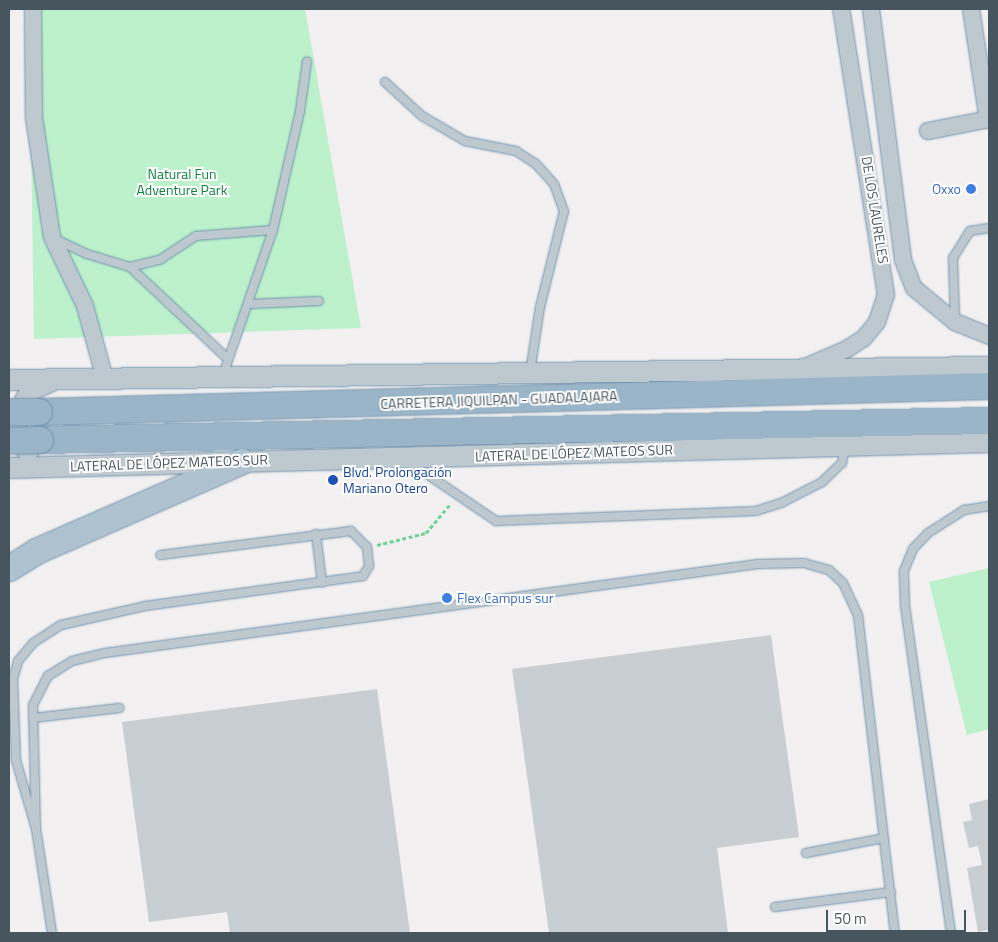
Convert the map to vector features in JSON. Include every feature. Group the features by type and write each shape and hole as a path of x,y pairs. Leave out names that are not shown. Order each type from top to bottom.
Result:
{"highway":[{"name":"CARRETERA JIQUILPAN - GUADALAJARA","path":"9,412 989,386"},
{"name":"CARRETERA JIQUILPAN - GUADALAJARA","path":"9,441 989,421"}],"main road":[{"path":"9,568 36,551 242,461"}],"street":[{"path":"928,131 989,120 971,9"},
{"path":"35,10 34,118 52,237 85,306 105,379"},
{"path":"842,13 871,10"},
{"name":"DE LOS LAURELES","path":"871,10 906,269 914,288 955,322 989,336"},
{"name":"DE LOS LAURELES","path":"802,368 848,349 864,338 877,322 886,294 886,274 842,13"},
{"path":"867,159 890,155"},
{"path":"886,274 906,269"},
{"path":"9,380 105,379 225,368 530,372 989,367"},
{"path":"58,380 44,383 22,401 16,429 29,454 41,462 68,466"},
{"name":"LATERAL DE LÓPEZ MATEOS SUR","path":"9,468 989,442"}],"lane":[{"path":"130,267 225,368 249,304 273,230 300,111 307,61"},
{"path":"385,82 422,116 465,141 516,151 536,164 554,184 564,211 540,307 530,372"},
{"path":"955,322 952,258 970,231 989,228"},
{"path":"52,237 86,254 130,267 161,260 196,236 273,230"},
{"path":"249,304 319,302"},
{"path":"401,457 496,521 756,511 783,502 822,482 842,463 845,446"},
{"path":"952,933 906,606 904,571 914,550 928,533 964,510 989,506"},
{"path":"36,829 16,760 12,679 18,661 33,643 61,625 145,606 322,584 363,576 369,566 367,547 351,531 161,555"},
{"path":"316,534 322,584"},
{"path":"52,933 36,829 33,705 48,676 72,661 105,653 748,565 804,562 829,570 843,583 858,615 895,933"},
{"path":"33,718 119,708"},
{"path":"806,853 884,838"},
{"path":"775,907 891,892"}],"path":[{"path":"367,547 426,533 458,495"}],"green space":[{"name":"Natural Fun Adventure Park","path":"29,9 305,9 361,328 34,339"},
{"path":"989,568 989,729 967,735 929,582"}],"building":[{"path":"771,635 799,837 717,848 728,933 549,933 512,669"},
{"path":"377,689 410,933 230,933 227,912 149,922 122,722"},
{"path":"989,799 989,930 978,932 967,868 982,865 978,846 969,848 963,822 972,820 969,804"}],"place":[{"name":"Oxxo","path":"971,189"},
{"name":"Blvd. Prolongación Mariano Otero","path":"333,480"},
{"name":"Flex Campus sur","path":"447,598"}]}
